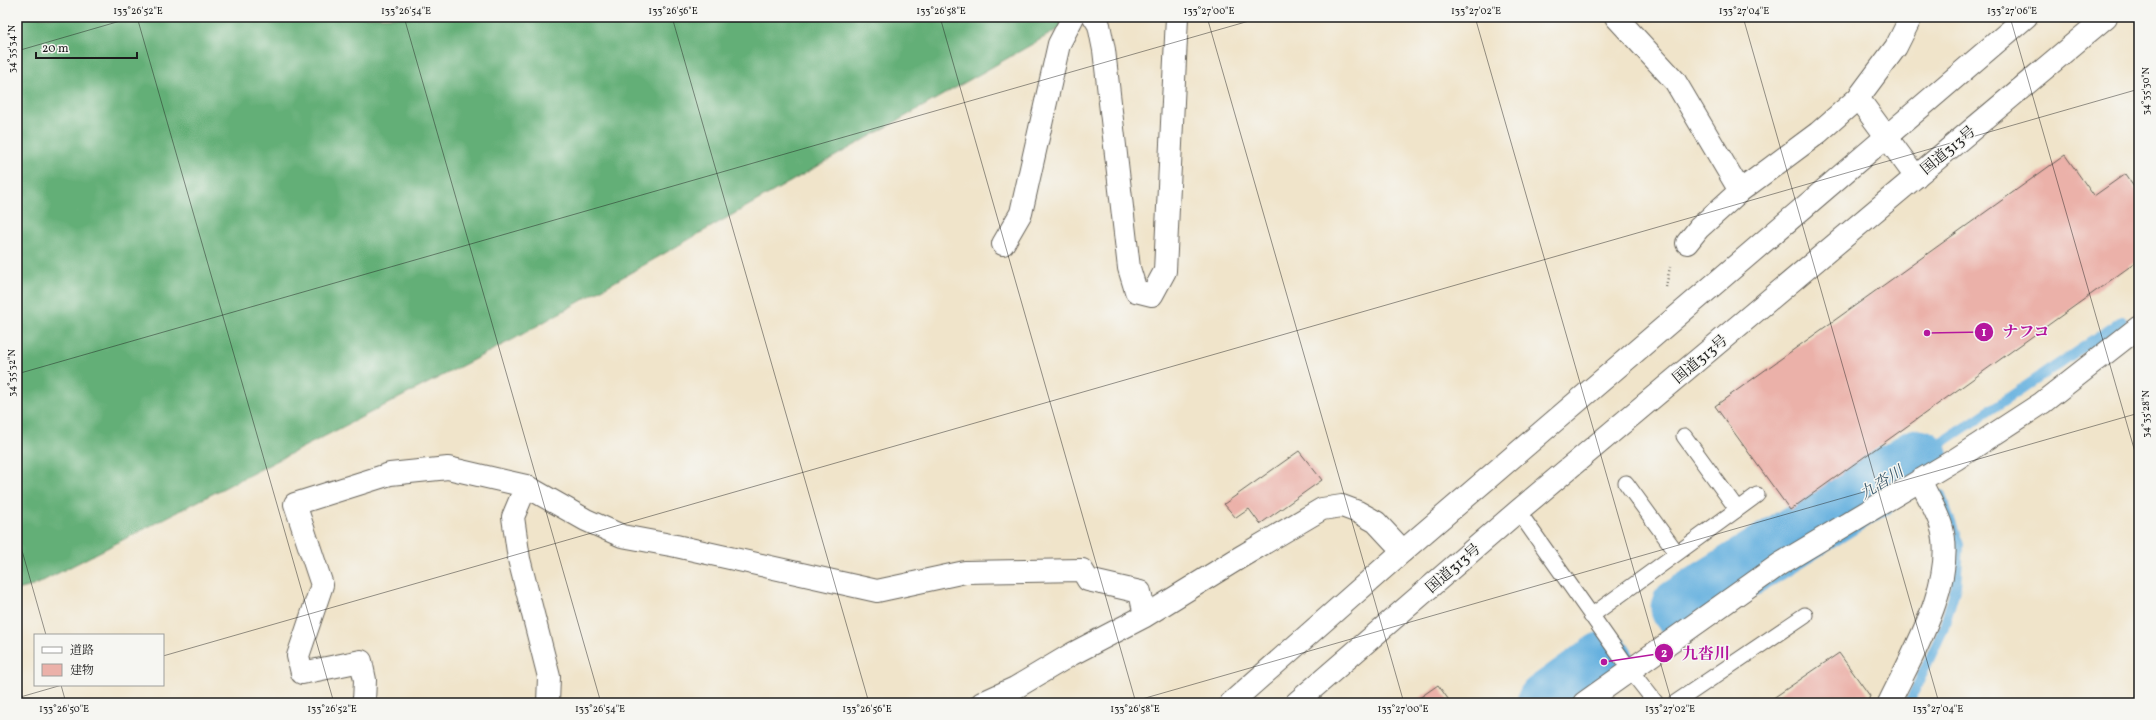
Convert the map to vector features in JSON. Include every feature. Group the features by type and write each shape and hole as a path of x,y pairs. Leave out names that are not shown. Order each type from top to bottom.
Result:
{"main road":[{"path":"1004,244 1021,213 1060,44 1073,17"},
{"path":"1094,17 1099,26 1104,50 1129,268 1136,291 1152,295 1165,271 1177,17"},
{"path":"1616,17 1675,81 1740,191"},
{"path":"1686,243 1699,228 1740,191 1818,133 1858,98 1896,46 1911,17"},
{"path":"1231,703 1403,551 2026,17"},
{"name":"国道313号","path":"1296,703 1518,511 2106,17"},
{"path":"1858,98 1916,177"},
{"path":"1584,703 1780,564 1920,480 2042,403 2139,327"},
{"path":"362,703 364,702 365,680 361,661 302,673 298,656 322,585 294,504 390,474 448,468 526,486 586,520 622,536 676,546 877,592 965,572 1082,570 1088,580 1140,592 1145,616"},
{"path":"1889,703 1932,613 1945,560 1941,526 1920,480"},
{"path":"526,486 513,517 519,559 549,677 548,703"},
{"path":"986,702 1015,688 1072,654 1145,616 1238,558 1322,509 1342,506 1358,512 1376,522 1403,551"}],"lane":[{"path":"1684,436 1737,509"},
{"path":"1626,483 1677,553"},
{"path":"1591,616 1757,495"},
{"path":"1518,511 1591,616 1656,703"},
{"path":"1674,703 1805,616"}],"green space":[{"path":"17,17 1080,17 514,339 33,586 17,590"}],"building":[{"path":"2065,155 2094,196 2125,174 2136,190 2139,188 2139,260 1790,510 1715,406"},
{"path":"1299,451 1322,480 1260,524 1249,509 1236,518 1224,504"},
{"path":"1839,653 1870,696 1867,703 1766,703"},
{"path":"1438,685 1451,703 1412,703"}],"waterway":[{"path":"1922,466 1918,459 2122,321"},
{"name":"九沓川","path":"1681,608 1918,459"},
{"path":"1909,703 1943,630 1956,586 1959,545 1941,495"},
{"name":"九沓川","path":"1547,703 1604,662"}],"place":[{"name":"ナフコ","path":"1927,333"},
{"name":"九沓川","path":"1604,662"}]}
